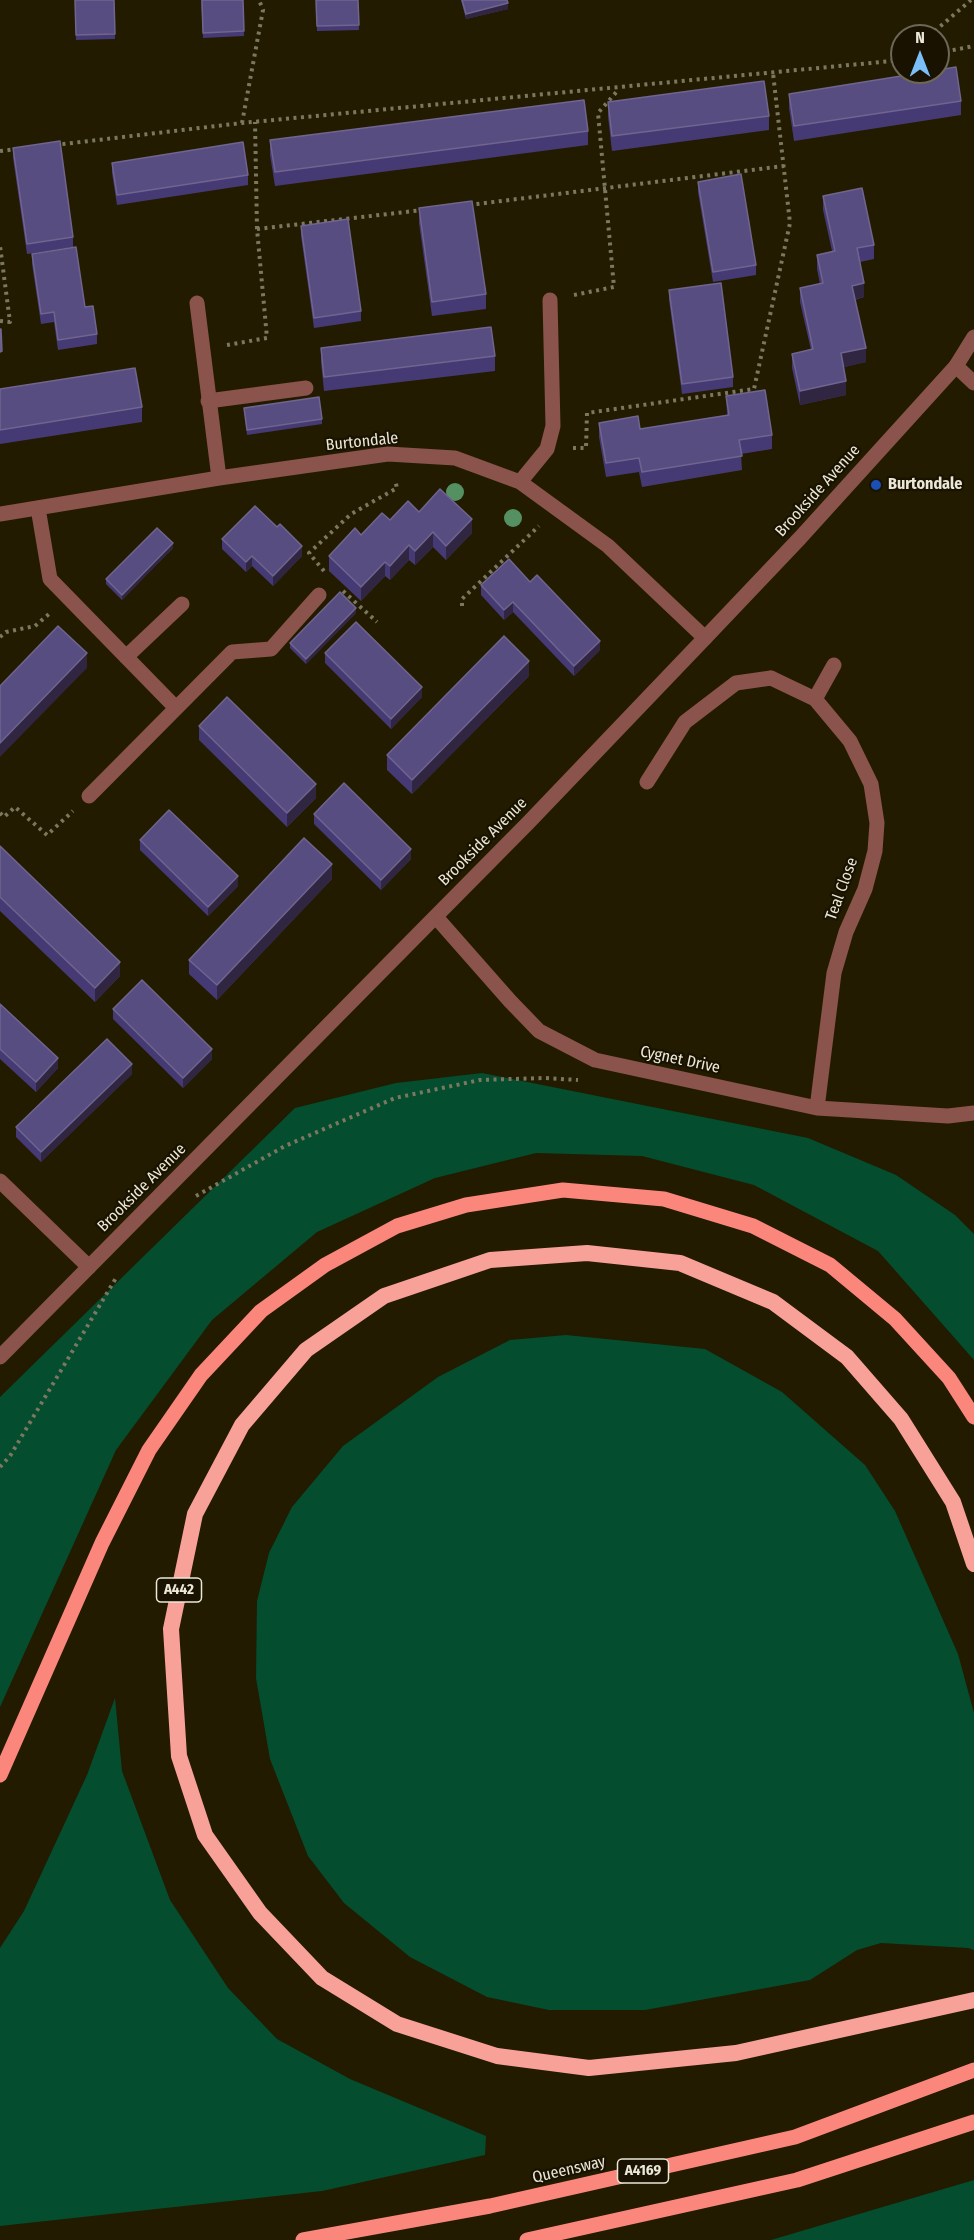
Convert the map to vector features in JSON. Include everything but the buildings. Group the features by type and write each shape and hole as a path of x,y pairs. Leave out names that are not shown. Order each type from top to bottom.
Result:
{"highway":[{"name":"A442","path":"974,1564 952,1502 901,1419 847,1357 773,1302 680,1263 587,1253 490,1260 384,1296 306,1350 292,1366 242,1425 195,1514 171,1629 179,1756 205,1835 260,1913 322,1978 397,2024 497,2056 589,2068 736,2052 974,2000"}],"main road":[{"path":"0,1775 102,1543 149,1450 201,1375 261,1311 325,1264 397,1226 466,1205 563,1190 664,1199 753,1226 830,1265 895,1319 949,1378 974,1417"},
{"name":"Queensway","path":"303,2240 490,2206 795,2137 974,2070"},
{"name":"A4169","path":"527,2240 797,2180 974,2122"}],"street":[{"path":"520,482 547,449 553,426 550,300"},
{"path":"197,303 219,478"},
{"name":"Brookside Avenue","path":"0,1357 436,916 705,638 800,538 956,366 974,337"},
{"path":"956,366 974,383"},
{"path":"208,401 306,388"},
{"name":"Burtondale","path":"0,514 219,478 388,454 455,458 520,482 608,546 705,638"},
{"path":"38,508 50,579 176,708"},
{"path":"89,796 232,652 271,649 319,595"},
{"path":"126,657 182,604"},
{"path":"815,699 834,665"},
{"name":"Teal Close","path":"647,782 685,722 736,683 771,678 815,699 850,741 871,784 877,823 875,851 865,889 846,932 834,973 817,1108"},
{"name":"Cygnet Drive","path":"436,916 539,1031 595,1060 817,1108 948,1116 974,1113"},
{"path":"0,1181 89,1267"}],"path":[{"path":"242,123 263,10 259,0"},
{"path":"943,24 970,0"},
{"path":"950,51 974,46"},
{"path":"46,146 242,123 890,61"},
{"path":"547,449 586,448 587,413 754,390 790,223 773,73"},
{"path":"550,300 614,287 598,113 620,88"},
{"path":"202,349 267,338 256,230 255,122"},
{"path":"0,151 23,148"},
{"path":"466,205 784,166"},
{"path":"256,230 431,209"},
{"path":"0,245 10,322 0,321"},
{"path":"377,622 331,580 309,554 351,514 397,488 388,454"},
{"path":"462,606 462,599 557,509"},
{"path":"319,595 331,580"},
{"path":"0,637 6,632 35,626 67,596"},
{"path":"1,817 15,807 47,835 89,796"},
{"path":"187,1201 285,1146 395,1098 480,1080 545,1078 580,1080"},
{"path":"0,1467 10,1456 121,1269"}],"green space":[{"path":"482,1073 808,1138 896,1175 955,1215 974,1234 974,1360 878,1251 754,1185 642,1156 536,1153 435,1178 317,1232 212,1320 116,1450 0,1707 0,1397 295,1108 396,1083"},
{"path":"566,1335 705,1349 782,1392 865,1465 895,1511 958,1654 974,1713 974,1950 881,1943 857,1950 810,1980 645,2010 549,2010 487,1997 410,1957 344,1903 308,1856 270,1759 256,1678 257,1601 269,1553 292,1507 343,1446 438,1377 510,1340"},
{"path":"115,1698 122,1771 170,1900 228,1988 277,2039 350,2079 486,2136 485,2155 322,2191 0,2226 0,1948 24,1911 87,1775"},
{"path":"974,2180 974,2240 771,2240"}],"place":[{"name":"Burtondale","path":"876,485"}]}
